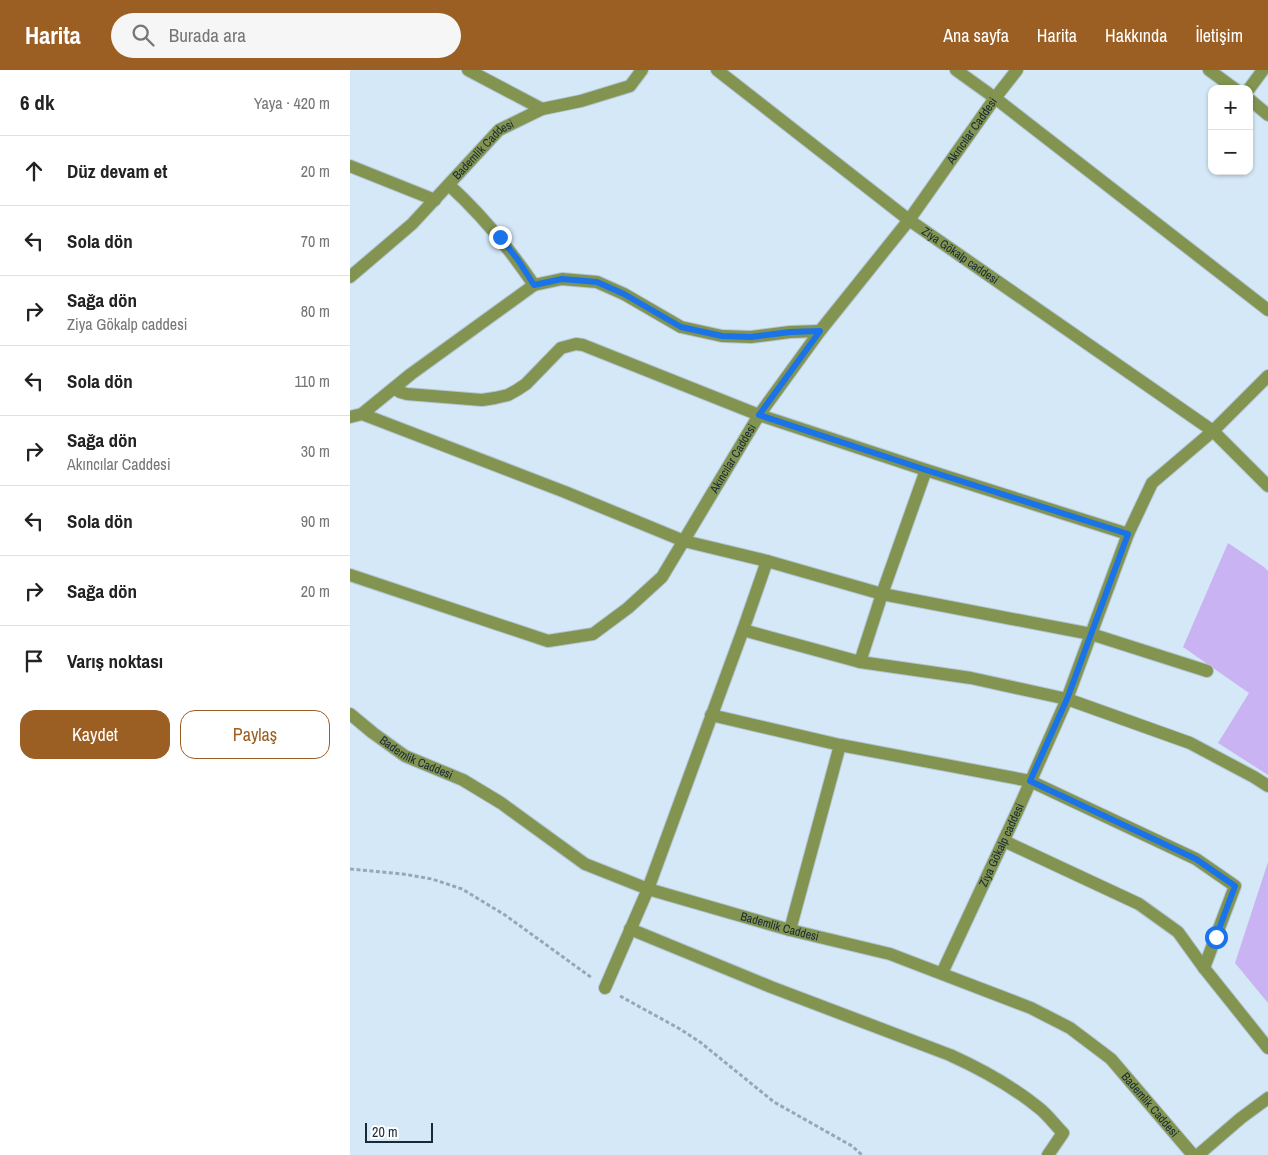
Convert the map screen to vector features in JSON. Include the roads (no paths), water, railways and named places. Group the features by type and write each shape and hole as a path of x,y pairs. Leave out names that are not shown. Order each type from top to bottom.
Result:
{"street":[{"path":"468,70 542,109"},
{"name":"Bademlik Caddesi","path":"350,277 412,224 499,130 542,109 581,101 630,86 642,70"},
{"name":"Ziya Gökalp caddesi","path":"717,70 909,220 1213,431 1268,486"},
{"path":"956,70 995,98 1268,310"},
{"name":"Akıncılar Caddesi","path":"350,575 548,641 593,634 628,608 662,577 759,415 820,331 909,220 1017,70"},
{"path":"1209,70 1230,85"},
{"path":"1251,85 1263,70"},
{"path":"1253,103 1268,116"},
{"path":"350,166 435,200"},
{"path":"449,185 500,237 534,285"},
{"path":"356,416 534,285 562,279 597,282 624,294 681,327 722,336 751,337 790,332 820,331"},
{"path":"394,388 407,394 482,400 508,395 526,384 561,348 576,344 589,347 759,415 1128,534"},
{"name":"Ziya Gökalp caddesi","path":"942,973 1004,841 1067,699 1128,534 1152,483 1213,431 1268,376"},
{"path":"356,416 565,492 684,541 767,561 882,594 1091,634 1208,671"},
{"path":"860,662 926,470"},
{"path":"605,988 648,889 767,561"},
{"path":"743,630 860,662 971,678 1067,699 1190,743 1268,786"},
{"name":"Bademlik Caddesi","path":"350,714 372,733 405,756 463,780 501,803 585,864 648,889 790,930 890,954 1031,1008 1070,1028 1111,1059 1193,1155"},
{"path":"711,715 840,745 1030,781 1196,859 1235,886 1204,968"},
{"path":"790,930 840,745"},
{"path":"1004,841 1140,904 1178,932 1204,968 1268,1048"},
{"path":"630,929 771,987 975,1066 1040,1109 1063,1133 1048,1155"},
{"path":"1198,1155 1241,1118 1268,1098"}]}
